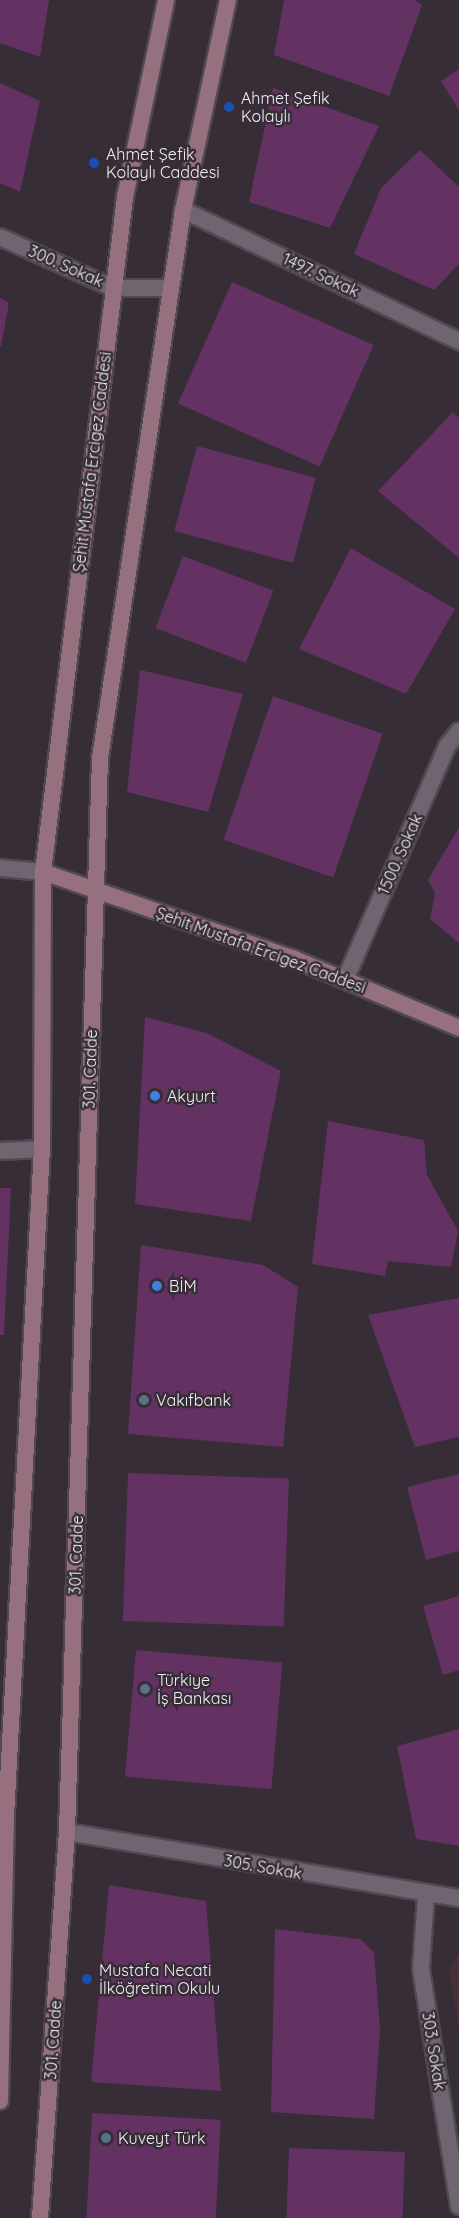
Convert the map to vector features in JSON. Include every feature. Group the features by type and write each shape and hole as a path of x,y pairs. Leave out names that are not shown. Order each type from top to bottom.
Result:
{"main road":[{"name":"Şehit Mustafa Ercigez Caddesi","path":"166,0 125,197 43,872 345,980 459,1028"},
{"path":"95,890 99,758 183,210 228,0"},
{"path":"0,2101 3,1817 42,1149 43,872"},
{"name":"301. Cadde","path":"40,2218 68,1832 95,890"}],"street":[{"name":"1497. Sokak","path":"183,210 459,340"},
{"name":"300. Sokak","path":"0,237 114,288 170,288"},
{"name":"1500. Sokak","path":"345,980 447,746 459,731"},
{"path":"0,868 43,872"},
{"path":"0,1151 42,1149"},
{"name":"305. Sokak","path":"68,1832 426,1895 459,1898"},
{"name":"303. Sokak","path":"426,1895 422,1969 459,2206"}],"shaded area":[{"path":"459,1954 459,2031 449,1971"}],"building":[{"path":"0,0 49,0 40,57 0,43"},
{"path":"284,0 414,0 422,5 389,96 274,55"},
{"path":"459,69 459,110 441,81"},
{"path":"0,83 40,101 20,192 0,183"},
{"path":"273,88 379,126 330,228 249,202"},
{"path":"420,150 459,187 459,264 434,290 354,254 381,188"},
{"path":"232,282 374,345 320,467 178,404"},
{"path":"0,298 9,303 1,346 0,346"},
{"path":"453,412 459,418 459,558 378,491"},
{"path":"197,446 316,478 293,563 174,531"},
{"path":"351,548 455,609 406,694 299,649"},
{"path":"183,556 274,591 246,663 155,628"},
{"path":"140,670 243,694 208,812 127,792"},
{"path":"273,696 383,734 333,877 224,840"},
{"path":"459,827 459,943 430,919 435,893 428,880"},
{"path":"145,1017 207,1033 281,1071 251,1221 135,1204"},
{"path":"328,1121 424,1140 427,1175 458,1231 451,1267 388,1261 385,1276 312,1264"},
{"path":"0,1188 11,1188 4,1335 0,1335"},
{"path":"141,1245 263,1265 298,1287 283,1447 128,1434"},
{"path":"459,1298 459,1437 415,1447 368,1315"},
{"path":"128,1473 289,1479 284,1627 123,1621"},
{"path":"459,1474 459,1551 426,1560 407,1487"},
{"path":"459,1596 459,1670 443,1675 423,1606"},
{"path":"136,1650 282,1663 271,1789 125,1777"},
{"path":"459,1729 459,1846 416,1839 397,1746"},
{"path":"109,1885 206,1901 221,2091 91,2082"},
{"path":"275,1929 360,1939 374,1952 380,2029 374,2119 271,2112"},
{"path":"92,2113 221,2120 216,2218 87,2218"},
{"path":"289,2148 405,2152 403,2218 287,2218"}],"place":[{"name":"Ahmet Şefik Kolaylı","path":"229,107"},
{"name":"Ahmet Şefik Kolaylı Caddesi","path":"94,163"},
{"name":"Akyurt","path":"155,1096"},
{"name":"BİM","path":"157,1286"},
{"name":"Vakıfbank","path":"144,1400"},
{"name":"Türkiye İş Bankası","path":"145,1689"},
{"name":"Mustafa Necati İlköğretim Okulu","path":"87,1979"},
{"name":"Kuveyt Türk","path":"106,2138"}]}
